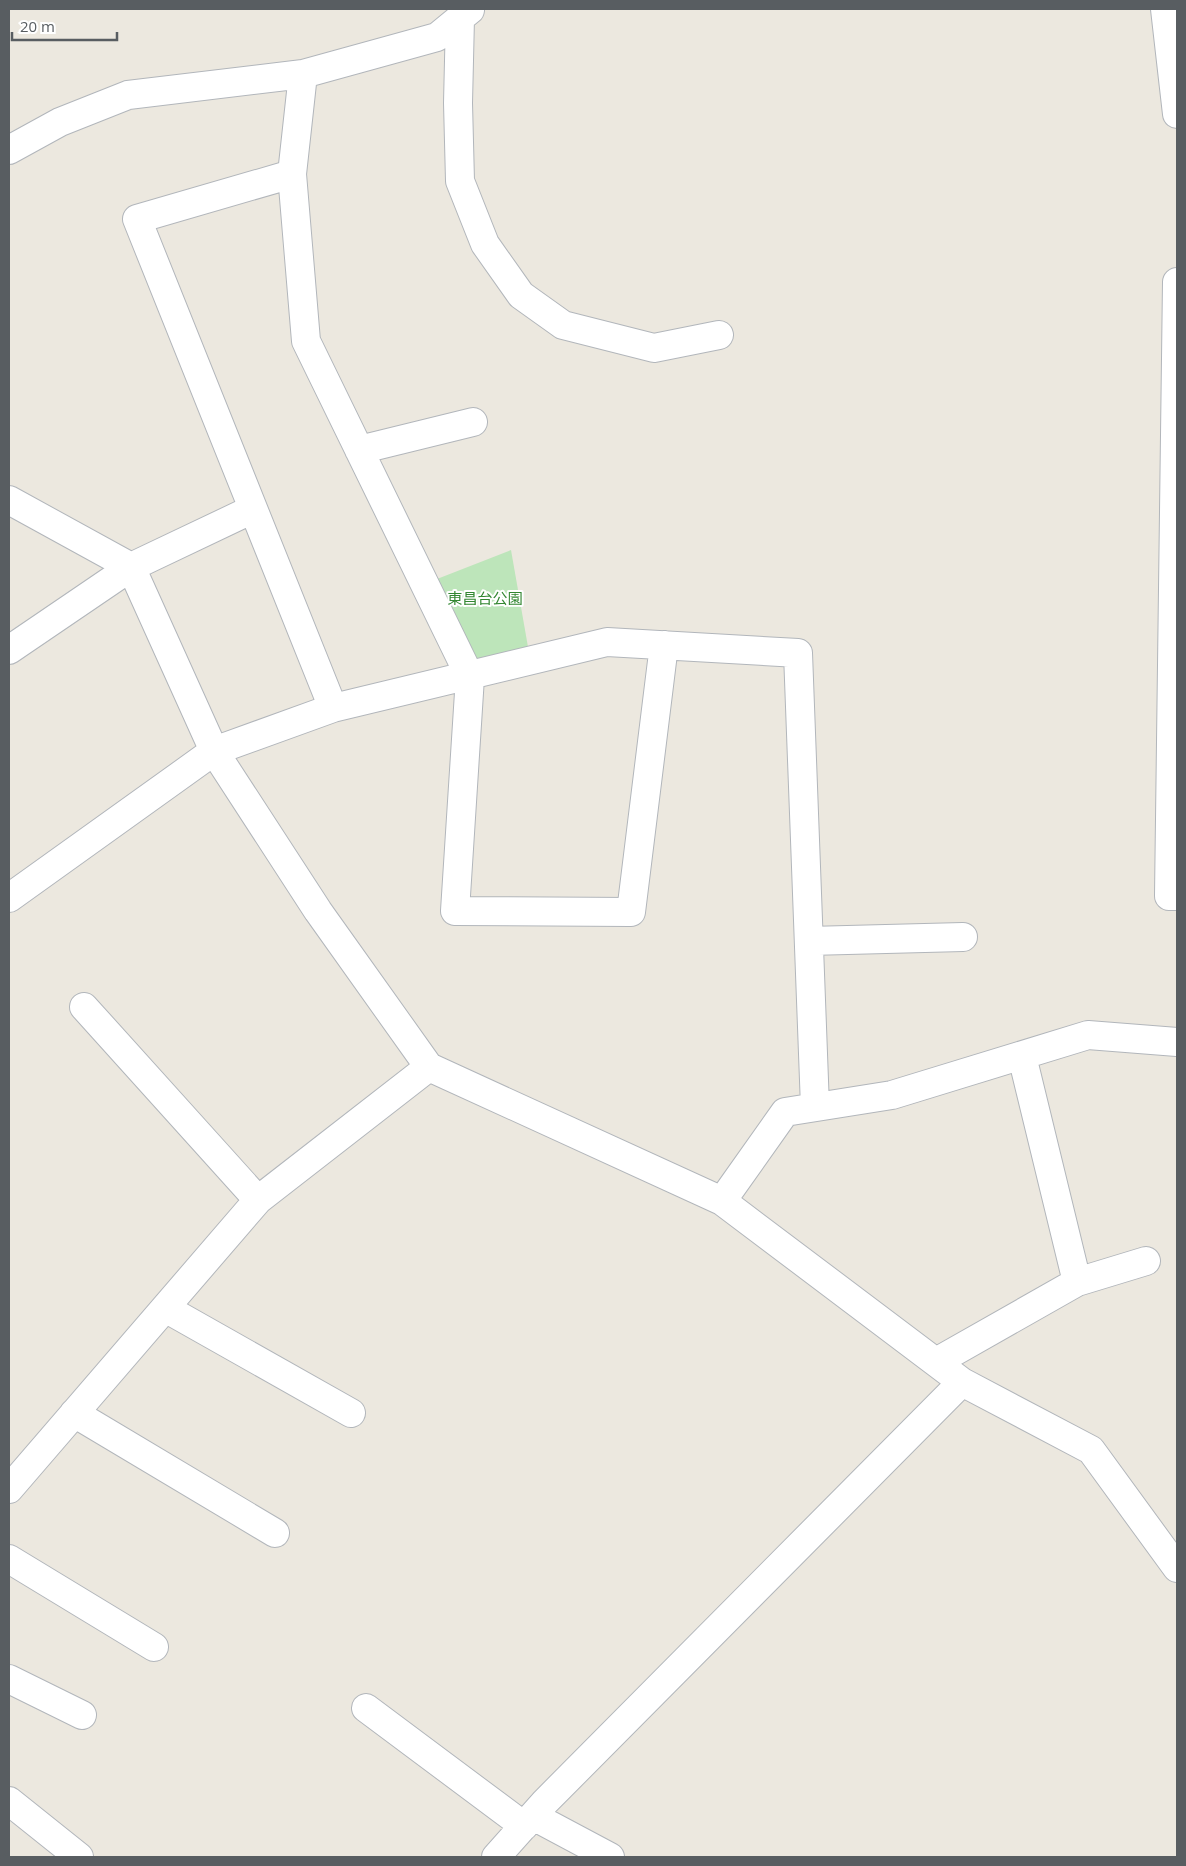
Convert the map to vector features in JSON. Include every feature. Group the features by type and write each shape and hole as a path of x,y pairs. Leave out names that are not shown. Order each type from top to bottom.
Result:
{"street":[{"path":"1165,9 1177,114"},
{"path":"9,150 60,122 128,95 303,74 437,37 466,13"},
{"path":"466,13 458,103 460,181 485,244 521,295 563,325 654,348 719,335"},
{"path":"303,74 292,174 306,341 470,677 461,790 455,911 631,912 664,645"},
{"path":"292,174 137,219 333,708"},
{"path":"1177,282 1169,896 1177,896"},
{"path":"359,450 473,422"},
{"path":"9,500 131,567 214,751 318,911 429,1067 722,1201 962,1382 1092,1450 1177,1568"},
{"path":"9,650 131,567 252,509"},
{"path":"9,898 214,751 333,708 470,677 607,642 798,653 815,1107"},
{"path":"809,941 963,937"},
{"path":"84,1007 258,1200"},
{"path":"722,1201 785,1112 892,1095 1088,1035 1177,1042"},
{"path":"1022,1056 1077,1282"},
{"path":"9,1489 258,1200 429,1067"},
{"path":"936,1362 1077,1282 1146,1262"},
{"path":"165,1308 351,1414"},
{"path":"496,1857 528,1821 962,1382"},
{"path":"74,1413 275,1533"},
{"path":"9,1559 154,1647"},
{"path":"9,1680 82,1715"},
{"path":"366,1708 528,1821 610,1857"},
{"path":"9,1801 79,1857"}],"green space":[{"name":"東昌台公園","path":"511,550 528,647 477,661 437,579"}]}
